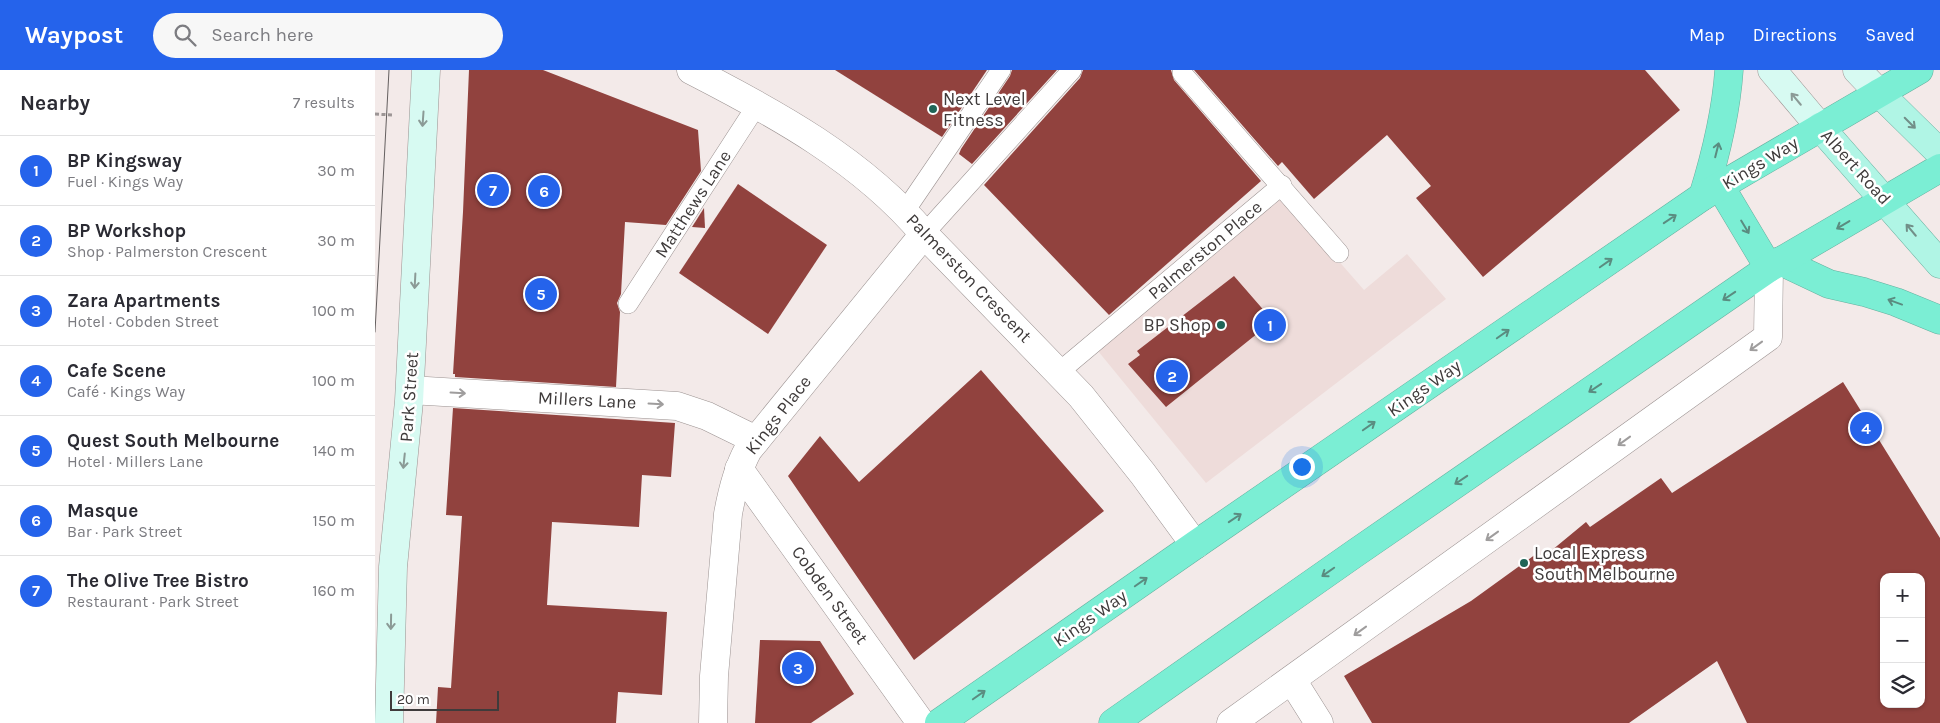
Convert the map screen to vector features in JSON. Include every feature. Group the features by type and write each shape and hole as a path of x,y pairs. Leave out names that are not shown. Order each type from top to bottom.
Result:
{"highway":[{"path":"1729,70 1727,103 1711,191 1775,265 1829,284 1897,302 1940,320"},
{"name":"Kings Way","path":"939,723 1711,191 1919,70"},
{"path":"1113,723 1354,554 1775,265 1940,168"}],"main road":[{"path":"1879,93 1940,153"},
{"name":"Albert Road","path":"1820,127 1940,264"}],"street":[{"name":"Park Street","path":"389,723 393,567 410,390 426,70"},
{"name":"Palmerston Crescent","path":"691,70 757,104 836,154 905,211 1081,396 1143,474 1195,545"},
{"name":"Albert Road","path":"1772,70 1820,127"},
{"path":"1857,70 1879,93"},
{"name":"Kings Place","path":"713,723 714,676 729,514 732,493 739,469 748,450 925,234"},
{"path":"1231,723 1768,338 1775,265"},
{"name":"Millers Lane","path":"410,390 677,406 707,416 757,440"},
{"name":"Cobden Street","path":"739,469 921,723"},
{"path":"1292,680 1319,723"}],"lane":[{"path":"905,211 1001,70"},
{"path":"925,234 1072,70"},
{"path":"1182,73 1339,253"},
{"name":"Matthews Lane","path":"628,304 757,104"},
{"name":"Palmerston Place","path":"1059,372 1282,186"}],"shaded area":[{"path":"1281,195 1364,290 1407,254 1446,299 1206,483 1098,351"}],"building":[{"path":"469,70 543,70 698,130 701,171 666,225 625,222 621,294 617,303 620,312 616,387 455,377 455,374 453,374"},
{"path":"835,70 987,70 942,137"},
{"path":"1012,70 1057,70 972,164 959,154 961,149 1010,76"},
{"path":"1083,70 1171,70 1174,80 1261,181 1109,315 984,185 1080,78"},
{"path":"1194,70 1645,70 1680,110 1483,277 1416,198 1431,186 1387,135 1314,199 1282,162 1278,166"},
{"path":"738,184 827,245 768,334 679,273"},
{"path":"704,208 705,228 692,227"},
{"path":"1234,276 1273,321 1166,407 1128,364 1140,355 1137,351"},
{"path":"981,370 1104,511 914,660 788,476 820,436 859,482"},
{"path":"1843,382 1940,538 1940,723 1747,723 1717,661 1629,723 1372,723 1344,676 1471,601 1536,554 1540,560 1586,522 1590,527 1661,478 1672,493"},
{"path":"453,408 675,423 671,477 642,475 639,527 552,522 547,605 667,612 662,695 618,692 616,723 436,723 438,687 451,688 462,516 446,515"},
{"path":"760,640 820,641 854,694 811,723 755,723"}],"tram line":[{"path":"375,332 389,70"}],"place":[{"name":"Next Level Fitness","path":"933,109"},
{"name":"The Olive Tree Bistro","path":"493,190"},
{"name":"Masque","path":"544,191"},
{"name":"Quest South Melbourne","path":"541,294"},
{"name":"BP Shop","path":"1221,325"},
{"name":"BP Kingsway","path":"1270,325"},
{"name":"BP Workshop","path":"1172,376"},
{"name":"Cafe Scene","path":"1866,428"},
{"name":"Local Express South Melbourne","path":"1524,563"},
{"name":"Zara Apartments","path":"798,668"}]}
